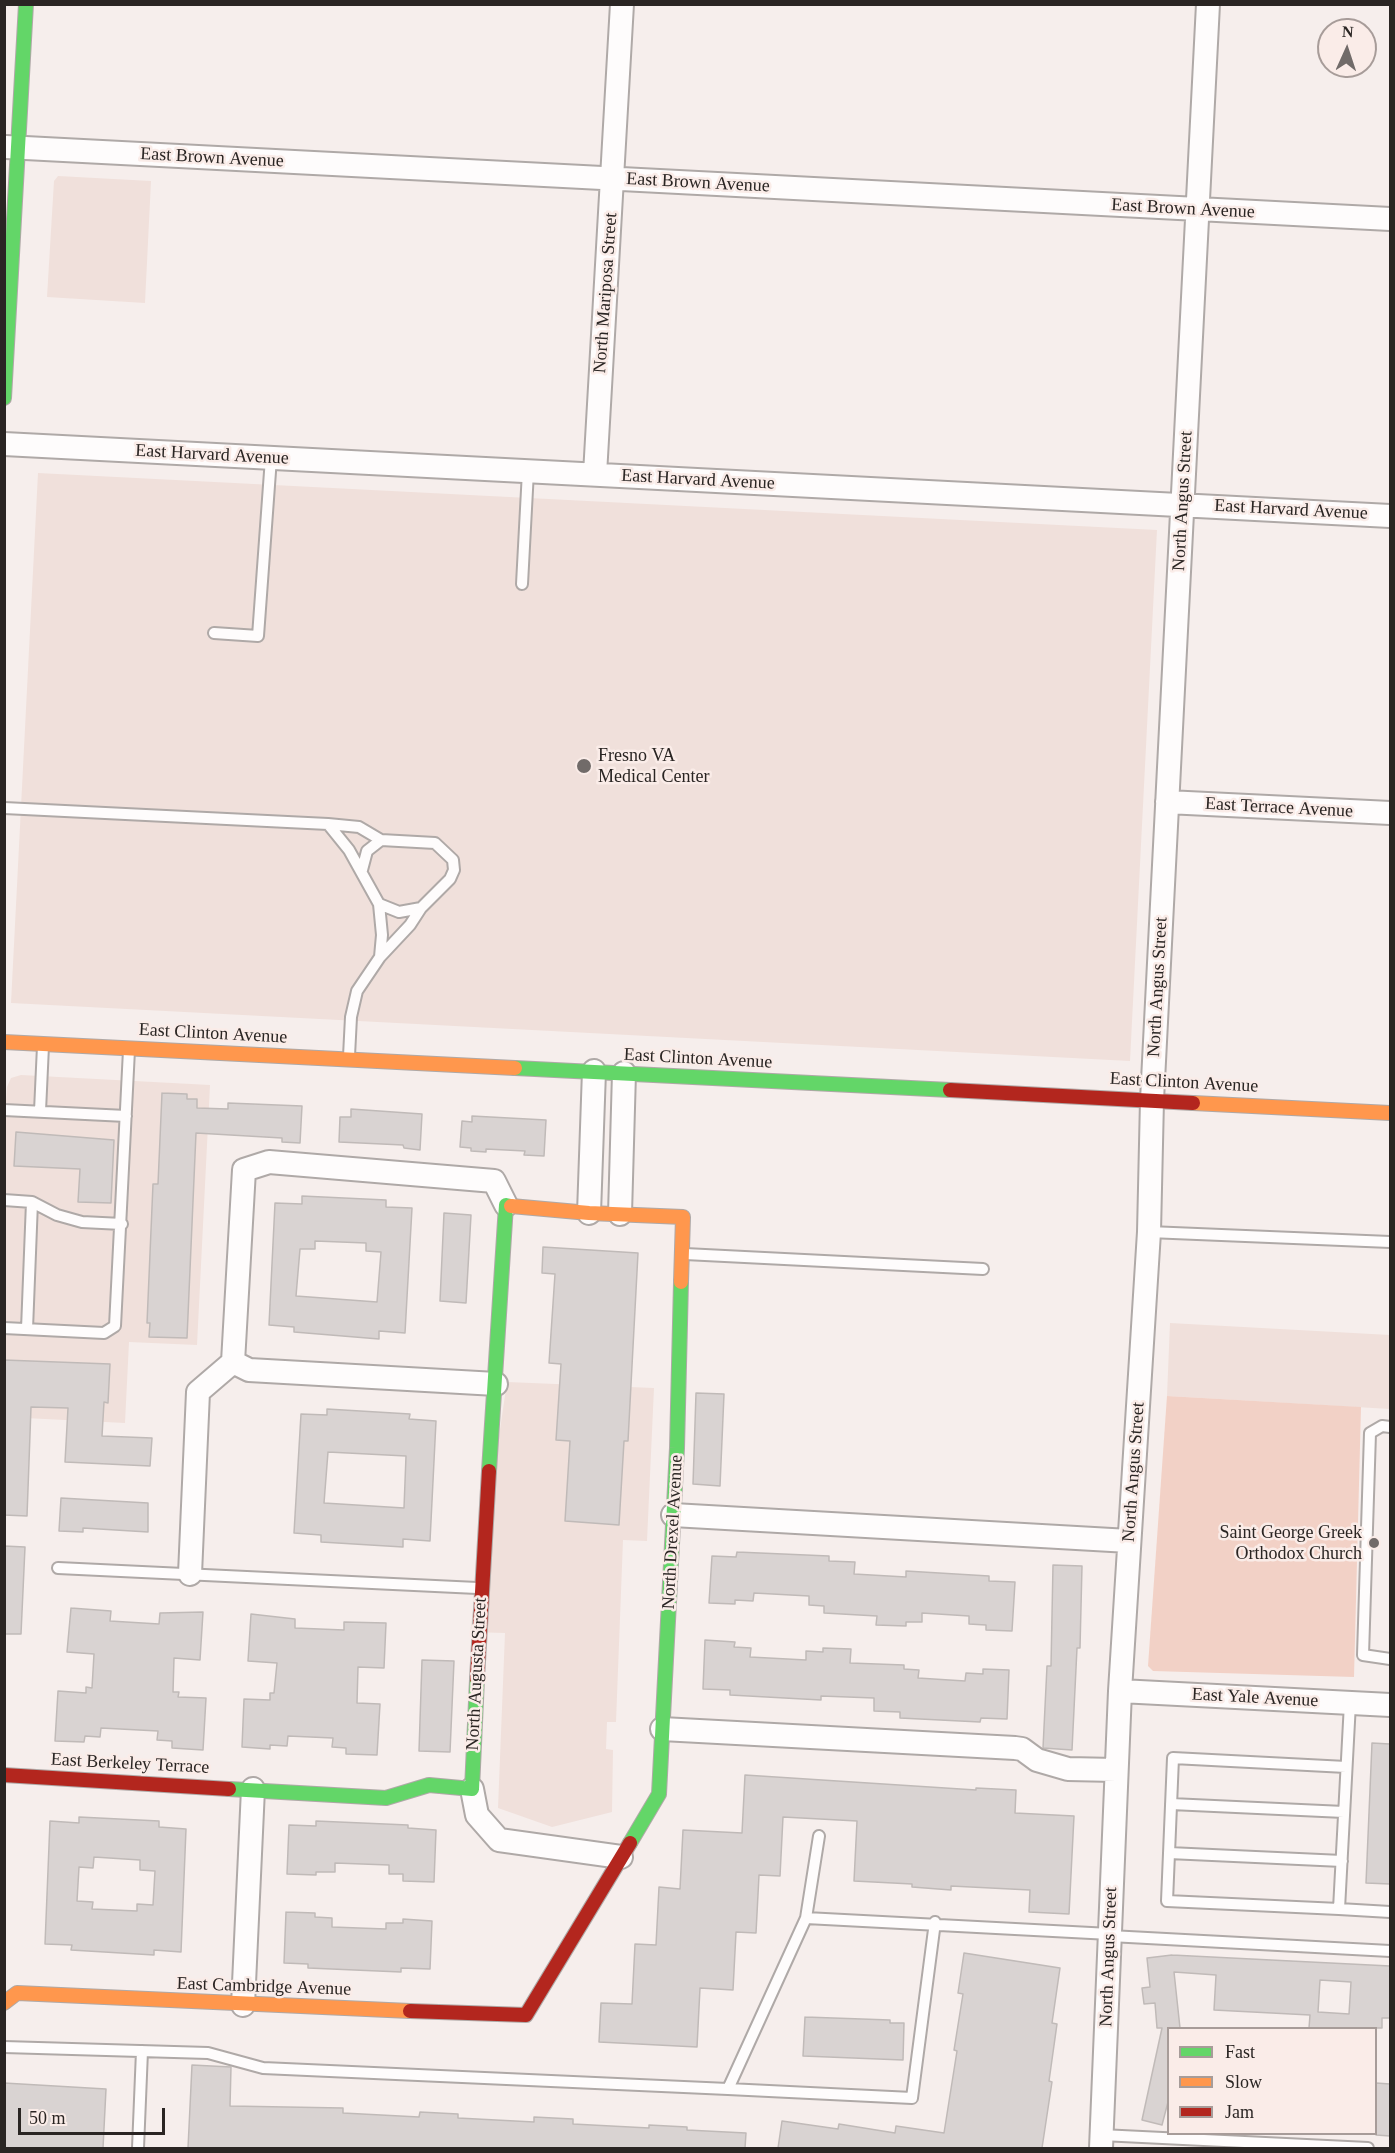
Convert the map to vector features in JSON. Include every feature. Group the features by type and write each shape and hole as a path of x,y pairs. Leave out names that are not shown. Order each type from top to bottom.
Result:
{"street":[{"path":"4,398 13,148 26,4"},
{"name":"North Mariposa Street","path":"594,474 622,4"},
{"name":"North Angus Street","path":"1101,2142 1116,1770 1149,1232 1152,1100 1208,4"},
{"name":"East Brown Avenue","path":"13,148 1390,219"},
{"name":"East Harvard Avenue","path":"4,444 1390,516"},
{"name":"East Terrace Avenue","path":"1167,802 1390,813"},
{"name":"East Clinton Avenue","path":"4,1042 1390,1113"},
{"path":"590,1213 594,1071"},
{"path":"190,1574 198,1392 232,1362 244,1170 269,1162 494,1181 506,1206 620,1214 624,1073"},
{"name":"North Augusta Street","path":"472,1789 481,1588 506,1206"},
{"name":"North Drexel Avenue","path":"526,2015 659,1794 674,1515 683,1217 620,1214"},
{"path":"232,1362 249,1370 496,1384"},
{"path":"674,1515 1129,1541"},
{"name":"East Yale Avenue","path":"1120,1691 1390,1705"},
{"path":"662,1730 1015,1748 1022,1749 1037,1760 1068,1769 1116,1770"},
{"name":"East Berkeley Terrace","path":"4,1775 253,1789"},
{"path":"243,2005 253,1789 386,1798 429,1785 472,1789 477,1815 499,1840 621,1857"},
{"name":"East Cambridge Avenue","path":"4,2003 17,1993 243,2005 526,2015"}],"lane":[{"path":"214,633 258,636 271,458"},
{"path":"522,584 528,471"},
{"path":"4,808 328,824 359,827 381,840 435,843 453,860 454,870 450,879 421,908 410,925 380,957 357,991 351,1017 348,1059"},
{"path":"328,824 362,870 379,904 382,936 380,957"},
{"path":"362,870 367,851 381,840"},
{"path":"379,904 399,912 421,908"},
{"path":"40,1111 43,1044"},
{"path":"4,1328 104,1333 115,1326 122,1224 129,1048"},
{"path":"4,1110 126,1116"},
{"path":"4,1200 32,1202 57,1215 82,1222 122,1224"},
{"path":"27,1329 32,1202"},
{"path":"1149,1232 1390,1242"},
{"path":"682,1254 982,1269"},
{"path":"1390,1427 1382,1426 1370,1433 1363,1655 1390,1659"},
{"path":"58,1568 481,1588"},
{"path":"1339,1909 1350,1703"},
{"path":"1346,1767 1173,1758 1167,1901 1390,1911"},
{"path":"1171,1804 1344,1812"},
{"path":"728,2089 806,1918 819,1836"},
{"path":"1169,1853 1342,1861"},
{"path":"806,1918 935,1923 1390,1952"},
{"path":"4,2047 208,2053 263,2068 912,2098 935,1923"},
{"path":"138,2148 142,2051"},
{"path":"1101,2142 1368,2148"}],"shaded area":[{"path":"58,176 151,181 145,303 47,297 54,181"},
{"name":"Fresno VA Medical Center","path":"38,473 1157,530 1130,1061 11,1003"},
{"path":"21,1075 210,1085 197,1345 129,1342 125,1423 5,1417 4,1128 7,1087 11,1078"},
{"path":"1170,1323 1390,1335 1390,1409 1167,1396"},
{"path":"507,1382 654,1388 647,1541 623,1540 616,1722 607,1722 606,1749 613,1750 612,1812 552,1827 498,1808 505,1633 470,1632"},
{"path":"1167,1396 1361,1407 1354,1677 1153,1671 1148,1666"}],"building":[{"path":"162,1093 187,1094 187,1099 197,1099 197,1108 228,1109 228,1103 302,1106 300,1143 282,1142 282,1138 196,1133 187,1338 149,1337 150,1323 147,1323 153,1184 158,1184"},
{"path":"351,1109 422,1114 420,1150 404,1148 403,1145 339,1142 340,1117 351,1117"},
{"path":"472,1116 546,1120 544,1156 524,1155 525,1151 486,1149 486,1152 471,1151 471,1148 460,1147 462,1121 472,1122"},
{"path":"16,1132 114,1140 111,1203 78,1202 80,1169 14,1166"},
{"path":"302,1196 386,1200 386,1207 412,1208 405,1333 379,1331 379,1339 294,1332 294,1327 269,1325 275,1203 302,1204","holes":["315,1241 366,1243 366,1251 381,1252 377,1302 296,1296 300,1249 315,1249"]},
{"path":"444,1213 471,1215 466,1303 440,1301"},
{"path":"543,1247 638,1253 628,1441 624,1441 619,1525 565,1521 570,1441 556,1440 561,1364 549,1363 555,1274 542,1273"},
{"path":"4,1360 110,1364 108,1403 104,1402 102,1436 152,1438 150,1466 65,1462 68,1408 31,1407 27,1516 4,1515"},
{"path":"696,1393 724,1394 720,1486 693,1484"},
{"path":"327,1409 410,1414 409,1419 436,1421 430,1541 403,1539 403,1547 321,1542 321,1535 294,1533 301,1414 327,1415","holes":["328,1452 406,1456 404,1508 324,1503"]},
{"path":"61,1498 148,1503 148,1532 83,1528 83,1532 59,1531"},
{"path":"4,1546 25,1547 21,1634 4,1634"},
{"path":"737,1552 829,1556 829,1561 855,1562 854,1574 906,1577 906,1571 989,1576 989,1581 1015,1582 1012,1631 986,1630 986,1625 969,1624 969,1616 922,1613 922,1622 906,1622 906,1626 876,1625 877,1616 824,1613 824,1606 809,1605 809,1596 754,1593 753,1601 735,1600 735,1604 709,1603 712,1556 736,1557"},
{"path":"1053,1565 1082,1566 1080,1648 1077,1648 1072,1750 1043,1748 1047,1666 1051,1666"},
{"path":"71,1608 111,1611 110,1621 159,1624 160,1613 203,1612 200,1660 174,1658 173,1692 179,1692 178,1697 206,1698 203,1750 172,1748 172,1741 157,1740 158,1731 101,1728 100,1737 85,1736 84,1742 55,1741 58,1691 86,1693 86,1687 92,1688 94,1654 67,1652"},
{"path":"251,1614 295,1619 295,1628 344,1630 344,1622 386,1623 384,1668 358,1667 357,1703 380,1704 377,1755 346,1754 346,1748 332,1747 333,1738 288,1736 287,1746 270,1745 270,1749 242,1747 244,1699 270,1700 270,1693 274,1693 277,1663 248,1661"},
{"path":"705,1640 735,1642 734,1647 751,1648 750,1657 806,1660 806,1651 823,1652 823,1648 851,1649 850,1663 904,1665 904,1669 919,1670 918,1678 965,1681 966,1673 983,1674 983,1669 1009,1670 1007,1719 981,1718 980,1722 900,1718 900,1712 874,1711 874,1698 821,1696 821,1700 730,1695 730,1690 703,1689"},
{"path":"422,1660 454,1661 450,1752 419,1751"},
{"path":"1372,1743 1390,1744 1390,1884 1366,1883"},
{"path":"745,1775 976,1790 976,1788 1016,1790 1015,1813 1074,1816 1069,1914 1029,1912 1030,1890 951,1886 951,1890 912,1887 912,1884 854,1881 857,1821 783,1817 780,1876 759,1875 756,1933 736,1932 733,1990 700,1988 697,2047 599,2042 601,2003 632,2004 635,1944 656,1945 659,1887 680,1889 683,1830 742,1833"},
{"path":"79,1817 159,1821 159,1827 186,1829 181,1952 154,1950 154,1955 71,1950 72,1945 45,1944 50,1821 79,1823","holes":["94,1857 140,1860 140,1870 155,1871 153,1905 137,1904 137,1911 92,1909 93,1902 77,1901 79,1867 93,1868"]},
{"path":"316,1821 408,1825 408,1828 436,1830 434,1882 403,1881 403,1874 389,1874 389,1865 335,1863 335,1872 316,1872 316,1875 287,1874 289,1825 316,1826"},
{"path":"286,1912 315,1913 315,1917 332,1918 332,1927 386,1929 386,1923 403,1923 403,1919 432,1921 430,1969 401,1968 401,1972 308,1968 308,1964 284,1963"},
{"path":"964,1953 1060,1968 1052,2023 1057,2024 1049,2081 1052,2082 1042,2148 778,2148 782,2121 838,2129 839,2124 895,2133 896,2126 944,2133 957,2051 954,2050 963,1994 958,1993"},
{"path":"1172,1955 1390,1966 1390,2018 1382,2018 1382,2028 1309,2027 1310,2015 1214,2010 1216,1975 1174,1972 1180,2027 1167,2027 1167,2106 1162,2125 1142,2120 1162,2028 1157,2028 1155,2003 1144,2004 1142,1988 1150,1987 1147,1958","holes":["1320,1980 1351,1982 1349,2014 1318,2012"]},
{"path":"805,2017 890,2020 890,2023 904,2023 903,2060 803,2056"},
{"path":"192,2065 231,2067 230,2106 343,2108 343,2113 419,2117 420,2112 458,2114 458,2118 534,2122 534,2117 573,2119 573,2124 649,2128 649,2125 687,2127 687,2130 746,2133 745,2148 188,2148"},
{"path":"4,2083 106,2089 103,2148 4,2148"},
{"path":"1377,2083 1390,2084 1390,2136 1376,2135"}],"traffic: fast":[{"path":"4,398 26,4"},
{"path":"515,1068 950,1090"},
{"path":"489,1471 506,1205 511,1206"},
{"path":"630,1843 659,1794 677,1448 681,1282"},
{"path":"229,1789 386,1798 429,1785 472,1789 477,1679"}],"traffic: slow":[{"path":"4,1042 515,1068"},
{"path":"1193,1103 1390,1113"},
{"path":"511,1206 589,1213 683,1217 681,1282"},
{"path":"4,2003 17,1993 410,2011"}],"traffic: jam":[{"path":"950,1090 1193,1103"},
{"path":"477,1679 489,1471"},
{"path":"4,1775 229,1789"},
{"path":"410,2011 526,2015 630,1843"}],"place":[{"name":"Fresno VA Medical Center","path":"584,766"},
{"name":"Saint George Greek Orthodox Church","path":"1374,1543"}]}
